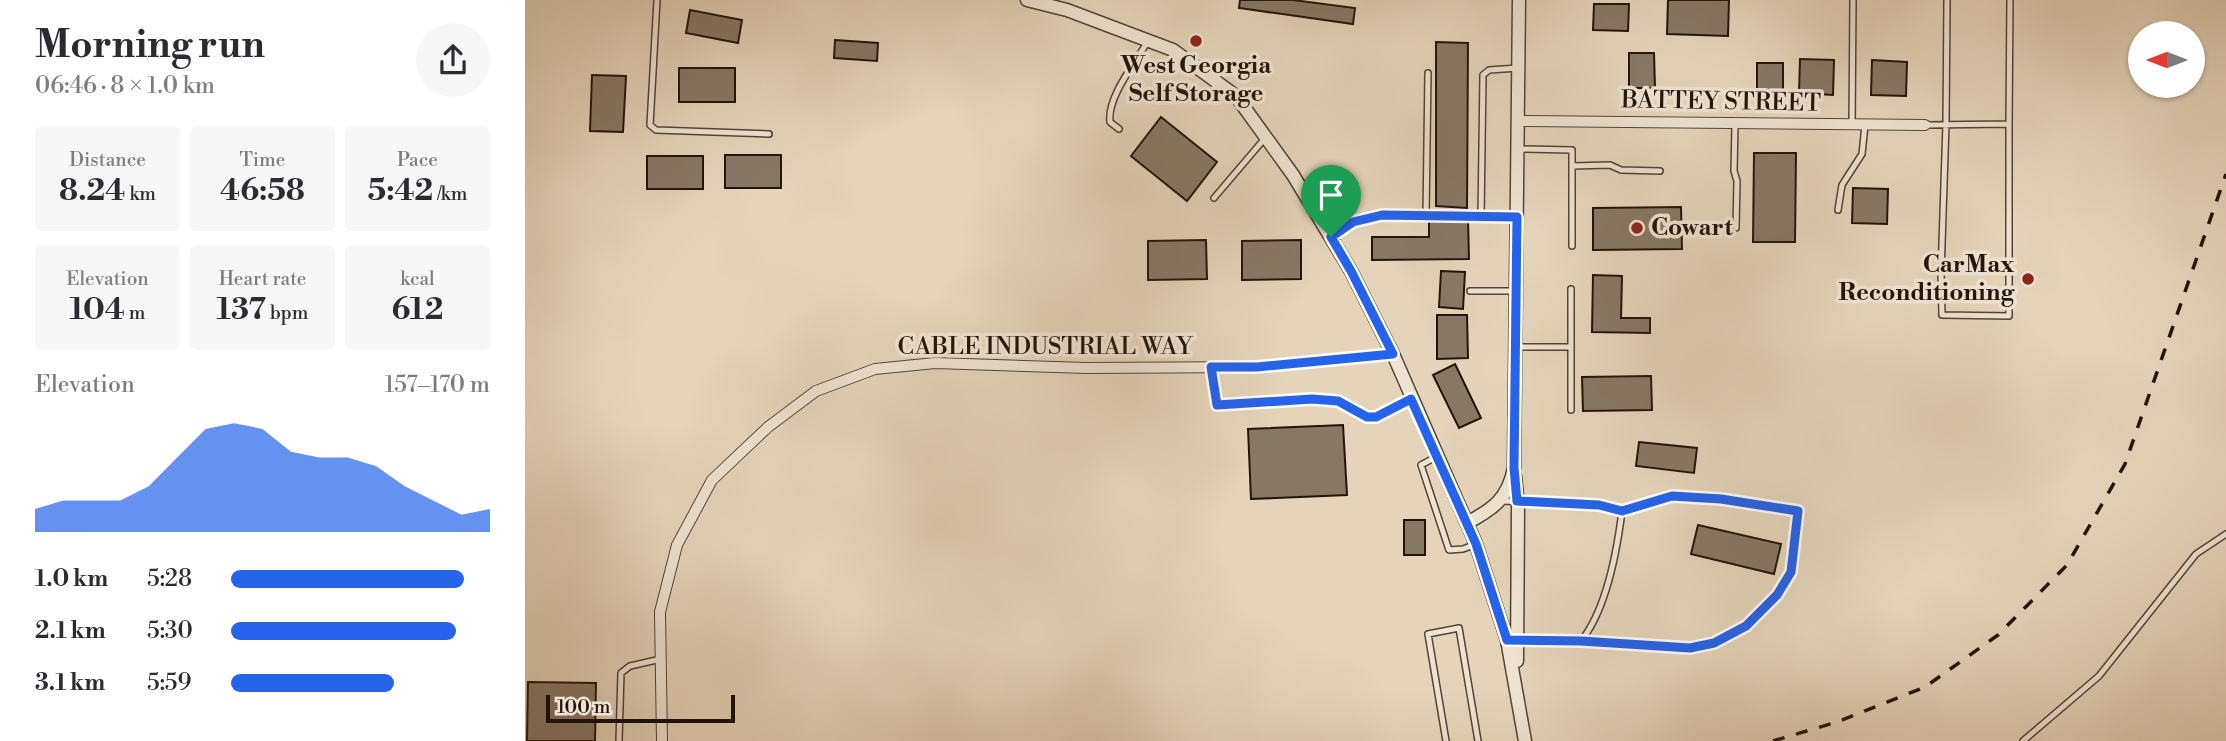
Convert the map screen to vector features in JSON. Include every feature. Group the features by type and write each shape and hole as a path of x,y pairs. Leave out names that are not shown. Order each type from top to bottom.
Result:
{"street":[{"path":"1027,0 1067,10 1173,50 1236,96 1293,175 1351,271 1393,354 1467,523 1512,640"},
{"path":"1519,0 1514,468 1517,501 1512,640 1525,741"},
{"name":"BATTEY STREET","path":"1517,121 1925,125"},
{"name":"CABLE INDUSTRIAL WAY","path":"662,741 660,611 677,545 712,480 768,427 816,391 875,369 935,362 1086,369 1257,367 1393,354"},
{"path":"1467,523 1499,502 1511,482 1514,468"}],"lane":[{"path":"657,0 650,125 656,130 769,134"},
{"path":"1852,125 1853,0"},
{"path":"1947,0 1942,315 2009,316 2010,0"},
{"path":"1119,130 1110,122 1112,101 1148,41"},
{"path":"1481,216 1483,75 1489,70 1518,68"},
{"path":"1426,215 1428,74"},
{"path":"1735,124 1736,228"},
{"path":"1925,125 2009,124"},
{"path":"1838,210 1842,185 1862,154 1865,125"},
{"path":"1214,198 1266,137"},
{"path":"1517,149 1572,149 1572,246"},
{"path":"1572,166 1610,165 1621,170 1660,172"},
{"path":"1331,237 1353,222 1367,217 1517,217"},
{"path":"1571,289 1571,410"},
{"path":"1470,291 1516,291"},
{"path":"1516,347 1571,347"},
{"path":"1211,367 1217,405 1312,399 1338,401 1367,417 1376,417 1411,399"},
{"path":"1436,457 1421,465 1449,550 1476,544"},
{"path":"1499,502 1599,505 1622,511 1672,496 1721,499 1798,511 1791,572 1777,595 1746,626 1714,643 1690,648 1512,640"},
{"path":"1581,641 1593,626 1617,551 1622,511"},
{"path":"2023,741 2099,676 2196,554 2224,535 2226,544"},
{"path":"1446,741 1428,634 1459,628 1478,741"},
{"path":"619,741 621,673 630,666 661,659"}],"building":[{"path":"1240,0 1293,0 1355,8 1353,24 1239,8"},
{"path":"1668,0 1729,0 1728,36 1667,34"},
{"path":"1594,4 1629,4 1628,31 1593,30"},
{"path":"690,10 742,20 738,43 686,33"},
{"path":"835,40 878,43 877,61 834,58"},
{"path":"1436,42 1468,43 1467,208 1436,206"},
{"path":"1629,53 1654,53 1655,88 1629,88"},
{"path":"1800,59 1834,60 1833,95 1799,93"},
{"path":"1872,60 1907,62 1906,96 1871,95"},
{"path":"1757,63 1783,63 1783,98 1757,98"},
{"path":"679,68 735,68 735,102 679,102"},
{"path":"592,75 626,76 623,132 590,131"},
{"path":"1161,117 1217,162 1187,201 1131,156"},
{"path":"1754,153 1796,153 1795,242 1753,242"},
{"path":"725,155 781,155 781,188 725,188"},
{"path":"647,156 703,156 703,189 647,189"},
{"path":"1853,188 1888,189 1887,224 1852,223"},
{"name":"Cowart","path":"1681,207 1682,249 1593,250 1593,208"},
{"path":"1468,220 1469,259 1372,260 1372,237 1429,237 1429,221"},
{"path":"1206,240 1207,279 1148,280 1148,241"},
{"path":"1301,240 1301,279 1242,280 1242,241"},
{"path":"1441,271 1465,272 1463,309 1439,307"},
{"path":"1593,275 1622,276 1621,318 1650,318 1650,333 1592,332"},
{"path":"1437,315 1467,315 1468,358 1437,359"},
{"path":"1455,364 1481,418 1459,428 1433,375"},
{"path":"1651,376 1652,410 1583,411 1582,377"},
{"path":"1343,425 1347,495 1251,499 1248,429"},
{"path":"1639,442 1697,448 1694,473 1636,466"},
{"path":"1404,520 1425,520 1425,555 1404,555"},
{"path":"1698,525 1781,544 1774,574 1691,554"},
{"path":"528,682 596,683 595,741 527,741"}],"railway":[{"path":"1773,741 1837,722 1925,687 1998,635 2067,565 2125,464 2226,174"}],"place":[{"name":"West Georgia Self Storage","path":"1196,41"},
{"name":"Cowart","path":"1637,228"},
{"name":"CarMax Reconditioning","path":"2028,279"}],"route":[{"path":"1382,215 1517,217 1514,468 1517,501 1599,505 1622,511 1672,496 1721,499 1798,511 1791,572 1777,595 1746,626 1714,643 1690,648 1581,641 1507,640 1476,544 1411,399 1376,417 1367,417 1338,401 1312,399 1217,405 1211,367 1257,367 1393,354 1331,237 1353,222 1382,215"}]}
